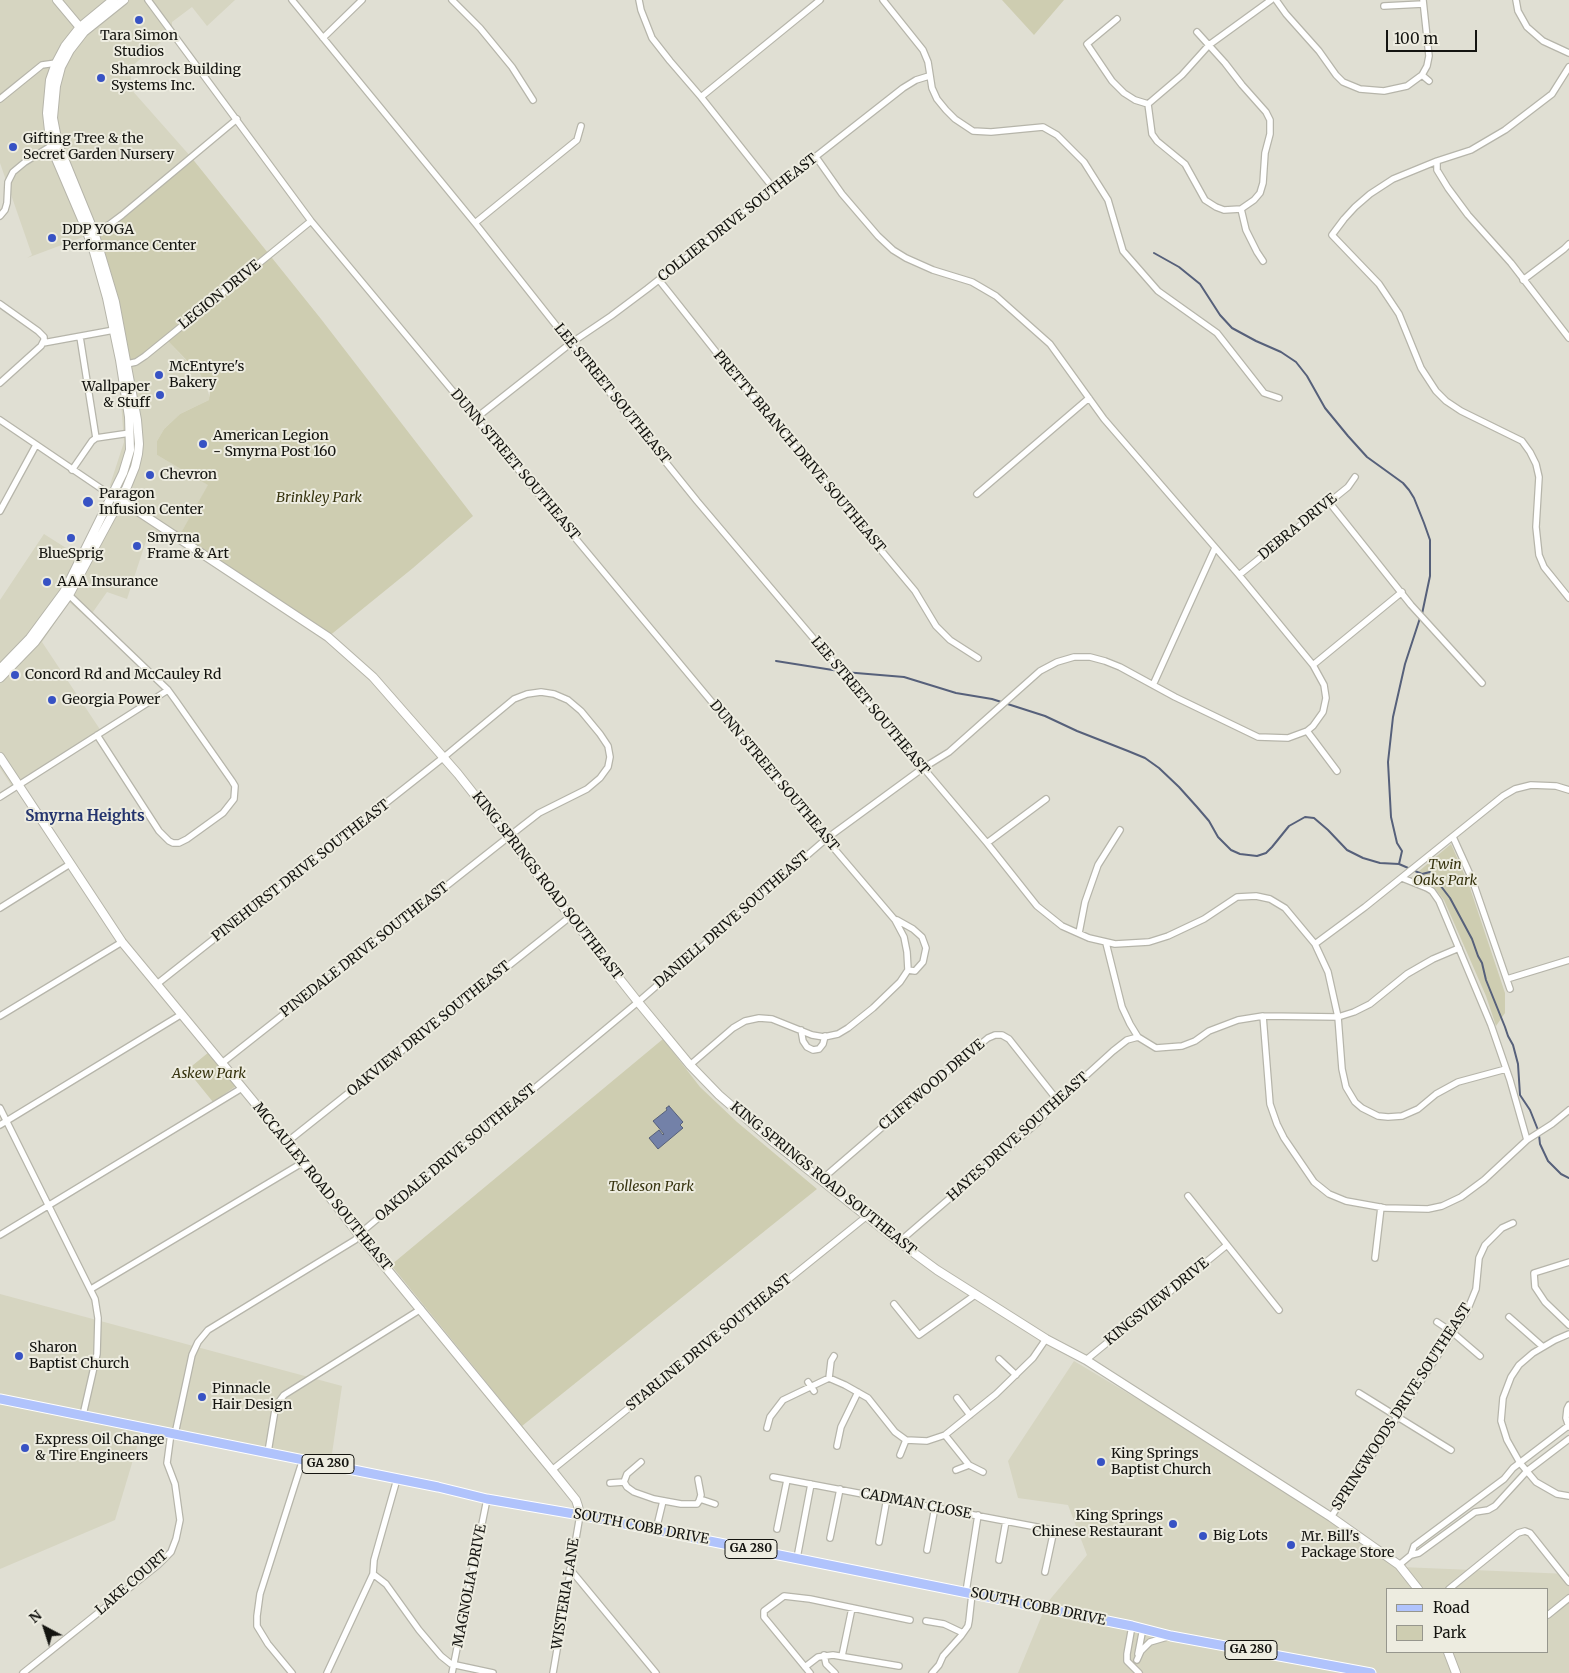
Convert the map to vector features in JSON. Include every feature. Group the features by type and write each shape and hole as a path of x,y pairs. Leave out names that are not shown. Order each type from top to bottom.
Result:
{"main road":[{"name":"SOUTH COBB DRIVE","path":"0,1399 438,1486 487,1499 580,1515 1143,1628 1171,1636 1371,1673"}],"street":[{"path":"57,0 82,30"},
{"path":"0,670 30,638 64,592 112,496 127,462 130,450 130,433 114,330 106,292 94,252 51,146 48,126 47,97 56,63 65,46 113,0"},
{"path":"0,678 35,642 69,595 120,500 135,467 139,444 137,420 115,302 94,232 58,144 53,118 56,86 61,67 82,30 124,0"},
{"name":"DUNN STREET SOUTHEAST","path":"148,0 311,221 895,920 904,937 907,952 908,970 900,982 873,1008 848,1028 838,1034 825,1036 823,1044 819,1049 813,1050 807,1047 803,1041 801,1030"},
{"name":"LEE STREET SOUTHEAST","path":"292,0 475,223 697,500 1038,906 1062,926 1079,933 1106,943 1134,944 1168,936 1204,919 1237,897 1256,896 1270,899 1285,908 1315,944 1328,972 1338,1017 1342,1069 1346,1087 1362,1108 1378,1116 1402,1116 1418,1109 1451,1086 1506,1069"},
{"path":"323,38 362,0"},
{"path":"452,0 480,28 512,67 533,100"},
{"path":"639,0 652,38 670,62 702,97 774,189"},
{"path":"702,97 820,0"},
{"path":"883,0 923,50 928,62 933,92 955,119 973,131 991,132 1043,128 1057,135 1084,162 1108,200 1123,251 1158,291 1217,333 1264,393 1279,398"},
{"path":"1148,104 1182,75 1209,45 1271,0"},
{"path":"1276,0 1343,82 1360,89 1384,91 1407,86 1422,75 1427,66 1429,56 1423,2 1384,6"},
{"path":"1516,0 1518,11 1528,27 1543,41 1569,53"},
{"path":"1117,19 1088,44 1112,81 1124,93 1135,100 1148,104"},
{"path":"1148,104 1152,134 1157,141 1184,164 1206,200 1224,210 1241,209 1260,193 1263,183 1265,153 1270,134 1270,120 1266,112 1197,32"},
{"path":"0,99 42,65 56,63"},
{"path":"1569,67 1552,94 1505,130 1471,150 1437,161 1393,179 1370,194 1344,219 1332,235 1379,284 1399,314 1422,368 1436,391 1446,401 1461,411 1522,441 1530,452 1536,464 1539,477 1536,527 1539,555 1544,567 1566,589 1569,598"},
{"path":"1422,75 1429,81"},
{"name":"COLLIER DRIVE SOUTHEAST","path":"476,418 570,343 660,280 903,88 916,80 929,76"},
{"path":"94,232 122,215 237,119"},
{"path":"475,223 577,140 581,126"},
{"path":"0,216 5,210 8,182 13,172 51,146"},
{"path":"816,157 842,194 878,236 893,250 933,270 972,282 996,296 1050,344 1104,419 1239,575 1313,665 1324,686 1326,698 1323,712 1307,731 1337,771"},
{"path":"1437,161 1438,170 1448,188 1468,215 1511,263 1569,338"},
{"path":"1241,209 1246,230 1257,252 1264,261"},
{"name":"LEGION DRIVE","path":"127,364 136,362 145,356 311,221"},
{"path":"1523,280 1564,250 1569,244"},
{"name":"PRETTY BRANCH DRIVE SOUTHEAST","path":"660,280 724,362 915,591 936,626 950,640 978,658"},
{"path":"0,304 41,333 44,337 43,343"},
{"path":"0,383 43,343 114,330"},
{"path":"80,337 96,438"},
{"path":"977,494 1089,398"},
{"path":"0,420 112,496"},
{"path":"72,470 96,438 130,433"},
{"path":"0,511 36,445"},
{"name":"DEBRA DRIVE","path":"1239,575 1348,487 1355,476"},
{"name":"KING SPRINGS ROAD SOUTHEAST","path":"112,496 339,646 385,689 444,757 638,1002 690,1064 748,1121 899,1242 937,1270 1046,1339 1086,1360 1331,1517 1399,1565 1417,1588"},
{"path":"1329,502 1411,605 1482,683"},
{"path":"1153,685 1216,548"},
{"path":"1313,665 1402,592"},
{"path":"69,595 168,690 192,721 235,786 234,800 215,820 187,839 173,843 164,837 96,736"},
{"name":"DANIELL DRIVE SOUTHEAST","path":"638,1002 826,839 922,768 949,752 1040,671 1057,662 1074,657 1090,657 1120,667 1258,737 1288,738 1307,731"},
{"path":"0,797 168,690"},
{"name":"PINEHURST DRIVE SOUTHEAST","path":"157,984 514,700 527,694 541,692 554,694 568,700 581,711 600,734 608,746 610,757 608,767 600,778 587,789 539,813 508,837"},
{"name":"MCCAULEY ROAD SOUTHEAST","path":"0,757 122,942 576,1500 580,1515"},
{"path":"1315,944 1402,878 1494,802 1515,790 1530,786 1544,785 1569,790"},
{"path":"987,843 1046,799"},
{"path":"1079,933 1085,902 1098,865 1120,830"},
{"name":"PINEDALE DRIVE SOUTHEAST","path":"222,1063 508,837"},
{"path":"1453,837 1472,879 1510,989"},
{"path":"0,908 70,864"},
{"path":"1402,878 1427,888 1436,896 1491,1025 1527,1140"},
{"name":"OAKVIEW DRIVE SOUTHEAST","path":"286,1142 571,916"},
{"name":"DUNN STREET SOUTHEAST","path":"895,920 913,930 922,938 926,948 923,962 915,971 908,970"},
{"path":"0,1016 122,942"},
{"path":"1106,943 1122,1007 1138,1037 1156,1048 1182,1046 1222,1025 1238,1020 1263,1016 1338,1017 1361,1009 1407,974 1432,959 1459,948"},
{"path":"1507,979 1569,960"},
{"name":"OAKDALE DRIVE SOUTHEAST","path":"173,1433 192,1356 204,1335 221,1321 354,1240 638,1002"},
{"path":"0,1125 182,1014"},
{"path":"1263,1016 1270,1104 1284,1138 1314,1182 1329,1194 1346,1201 1381,1207 1428,1209 1442,1206 1461,1197 1484,1180 1527,1140 1552,1124 1569,1110"},
{"path":"690,1064 733,1028 759,1018 772,1019 812,1035 825,1036"},
{"name":"CLIFFWOOD DRIVE","path":"821,1180 973,1050 995,1035 1002,1035 1009,1039 1058,1102"},
{"name":"HAYES DRIVE SOUTHEAST","path":"899,1242 1037,1123 1127,1040 1138,1037"},
{"path":"0,1235 242,1088"},
{"path":"0,1108 91,1289 98,1309 97,1354 83,1416"},
{"path":"91,1289 302,1163"},
{"path":"1188,1196 1279,1310"},
{"path":"1375,1258 1381,1207"},
{"name":"STARLINE DRIVE SOUTHEAST","path":"552,1470 867,1216"},
{"name":"SPRINGWOODS DRIVE SOUTHEAST","path":"1331,1517 1467,1312 1476,1289 1479,1258 1485,1245 1502,1228 1513,1223"},
{"name":"KINGSVIEW DRIVE","path":"1086,1360 1227,1245"},
{"path":"1569,1262 1534,1273 1535,1287 1545,1302 1569,1326"},
{"path":"894,1304 919,1335 975,1295"},
{"path":"268,1452 275,1410 284,1395 420,1309"},
{"path":"1509,1317 1544,1347"},
{"path":"1438,1322 1480,1356"},
{"path":"1569,1334 1544,1347 1519,1365 1511,1377 1503,1398 1501,1421 1507,1440 1526,1471 1536,1482 1557,1494 1569,1496"},
{"path":"828,1378 868,1398 895,1432 906,1440 927,1441 945,1435 970,1415 1033,1358 1046,1339"},
{"path":"828,1378 831,1361 834,1356"},
{"path":"999,1359 1016,1375"},
{"path":"767,1428 770,1417 784,1400 828,1378"},
{"path":"837,1446 841,1427 858,1392"},
{"path":"1359,1393 1451,1450"},
{"path":"957,1398 970,1415"},
{"path":"1399,1565 1410,1555 1414,1546 1504,1479 1520,1463 1569,1427 1566,1418 1569,1405"},
{"name":"LAKE COURT","path":"23,1673 158,1565 170,1552 176,1539 180,1520 168,1462 173,1433"},
{"path":"945,1435 969,1465 982,1472"},
{"path":"1410,1555 1419,1553 1475,1512 1488,1510 1495,1506 1526,1471 1569,1439"},
{"path":"900,1455 906,1440"},
{"path":"292,1673 268,1644 258,1626 257,1616 260,1594 303,1459"},
{"path":"624,1482 627,1474 641,1462"},
{"path":"956,1470 969,1465"},
{"name":"CADMAN CLOSE","path":"773,1477 1056,1531 1045,1572"},
{"path":"327,1673 373,1574 374,1560 397,1479"},
{"path":"624,1482 634,1492 663,1501 692,1505 697,1504 701,1495 698,1479"},
{"path":"778,1529 787,1480"},
{"path":"610,1483 624,1482"},
{"path":"797,1558 810,1484"},
{"path":"830,1538 840,1489"},
{"path":"879,1542 887,1498"},
{"name":"MAGNOLIA DRIVE","path":"452,1673 487,1499"},
{"path":"700,1499 715,1504"},
{"path":"656,1530 663,1501"},
{"path":"927,1550 935,1507"},
{"name":"WISTERIA LANE","path":"554,1673 580,1515"},
{"path":"932,1673 970,1621 969,1593 978,1515"},
{"path":"999,1560 1006,1520"},
{"path":"1447,1522 1452,1529"},
{"path":"1452,1588 1518,1533 1524,1531 1530,1533 1569,1582"},
{"path":"570,1569 656,1673"},
{"path":"373,1574 386,1584 441,1656 451,1664 493,1673"},
{"path":"810,1673 764,1617 764,1610 779,1599 787,1596 910,1620"},
{"path":"1549,1615 1569,1598"},
{"path":"842,1656 852,1608"},
{"path":"926,1621 944,1624 963,1633"},
{"path":"1132,1626 1127,1662 1139,1673"},
{"path":"1137,1660 1143,1628"},
{"path":"1133,1667 1141,1651 1150,1642 1171,1636"},
{"path":"1448,1653 1456,1673"},
{"path":"805,1667 818,1657 824,1655 842,1656 899,1666"},
{"path":"824,1655 826,1664 835,1673"}],"shaded area":[{"path":"0,0 235,0 207,26 192,7 172,22 172,33 132,66 130,88 191,157 166,339 204,379 210,398 180,414 164,429 157,441 157,455 209,485 178,538 149,532 127,599 107,592 88,619 69,602 42,642 103,734 13,788 0,768 0,600 44,534 85,560 116,498 110,485 124,442 119,374 91,234 27,258 32,255 0,163"},
{"path":"0,1294 342,1386 330,1467 142,1430 115,1520 0,1569"},
{"path":"1074,1361 1176,1422 1327,1517 1401,1567 1569,1574 1569,1673 1018,1673 1047,1603 1087,1555 1068,1505 1018,1498 1008,1461"}],"green space":[{"path":"1002,0 1064,0 1034,35"},
{"name":"Brinkley Park","path":"191,157 321,319 473,516 328,637 178,538 208,485 157,455 157,441 164,429 180,414 209,400 210,392 200,374 166,339 145,356 125,365 91,234 103,228"},
{"name":"Twin Oaks Park","path":"1451,844 1469,885 1505,993 1505,1013 1496,1026 1486,996 1444,900 1433,886 1412,877"},
{"name":"Tolleson Park","path":"663,1039 700,1087 737,1122 817,1189 522,1426 391,1265"},
{"name":"Askew Park","path":"209,1052 236,1086 213,1102 187,1070"}],"water":[{"path":"669,1106 683,1122 680,1125 683,1128 658,1149 649,1138 659,1130 664,1134 653,1121 667,1110 666,1108"}],"waterway":[{"path":"1154,253 1179,267 1200,284 1220,315 1232,328 1281,352 1296,362 1307,376 1325,408 1348,436 1367,457 1403,483 1409,490 1414,498 1430,540 1430,576 1422,614"},
{"path":"1399,864 1402,851 1397,843 1391,817 1388,762 1393,717 1405,664 1420,618"},
{"path":"776,661 839,671"},
{"path":"844,672 904,677 956,693 992,699 1045,716 1145,758 1179,787 1209,821 1218,837 1231,850 1240,854 1257,856 1266,853 1289,826 1305,817 1314,818 1347,850 1363,858 1380,863 1399,864 1422,874 1430,872 1450,898 1472,939 1482,963 1486,980 1513,1045 1518,1064 1520,1095 1530,1110 1538,1130"},
{"path":"1539,1135 1540,1144 1548,1161 1561,1174 1569,1178"}],"place":[{"name":"Tara Simon Studios","path":"139,20"},
{"name":"Shamrock Building Systems Inc.","path":"101,78"},
{"name":"Gifting Tree & the Secret Garden Nursery","path":"13,147"},
{"name":"DDP YOGA Performance Center","path":"52,238"},
{"name":"McEntyre's Bakery","path":"159,375"},
{"name":"Wallpaper & Stuff","path":"160,395"},
{"name":"American Legion - Smyrna Post 160","path":"203,444"},
{"name":"Chevron","path":"150,475"},
{"name":"Paragon Infusion Center","path":"88,502"},
{"name":"BlueSprig","path":"71,538"},
{"name":"Smyrna Frame & Art","path":"137,546"},
{"name":"AAA Insurance","path":"47,582"},
{"name":"Concord Rd and McCauley Rd","path":"15,675"},
{"name":"Georgia Power","path":"52,700"},
{"name":"Sharon Baptist Church","path":"19,1356"},
{"name":"Pinnacle Hair Design","path":"202,1397"},
{"name":"Express Oil Change & Tire Engineers","path":"25,1448"},
{"name":"King Springs Baptist Church","path":"1101,1462"},
{"name":"King Springs Chinese Restaurant","path":"1173,1524"},
{"name":"Big Lots","path":"1203,1536"},
{"name":"Mr. Bill's Package Store","path":"1291,1545"}],"district":[{"name":"Smyrna Heights","path":"85,817"}]}
